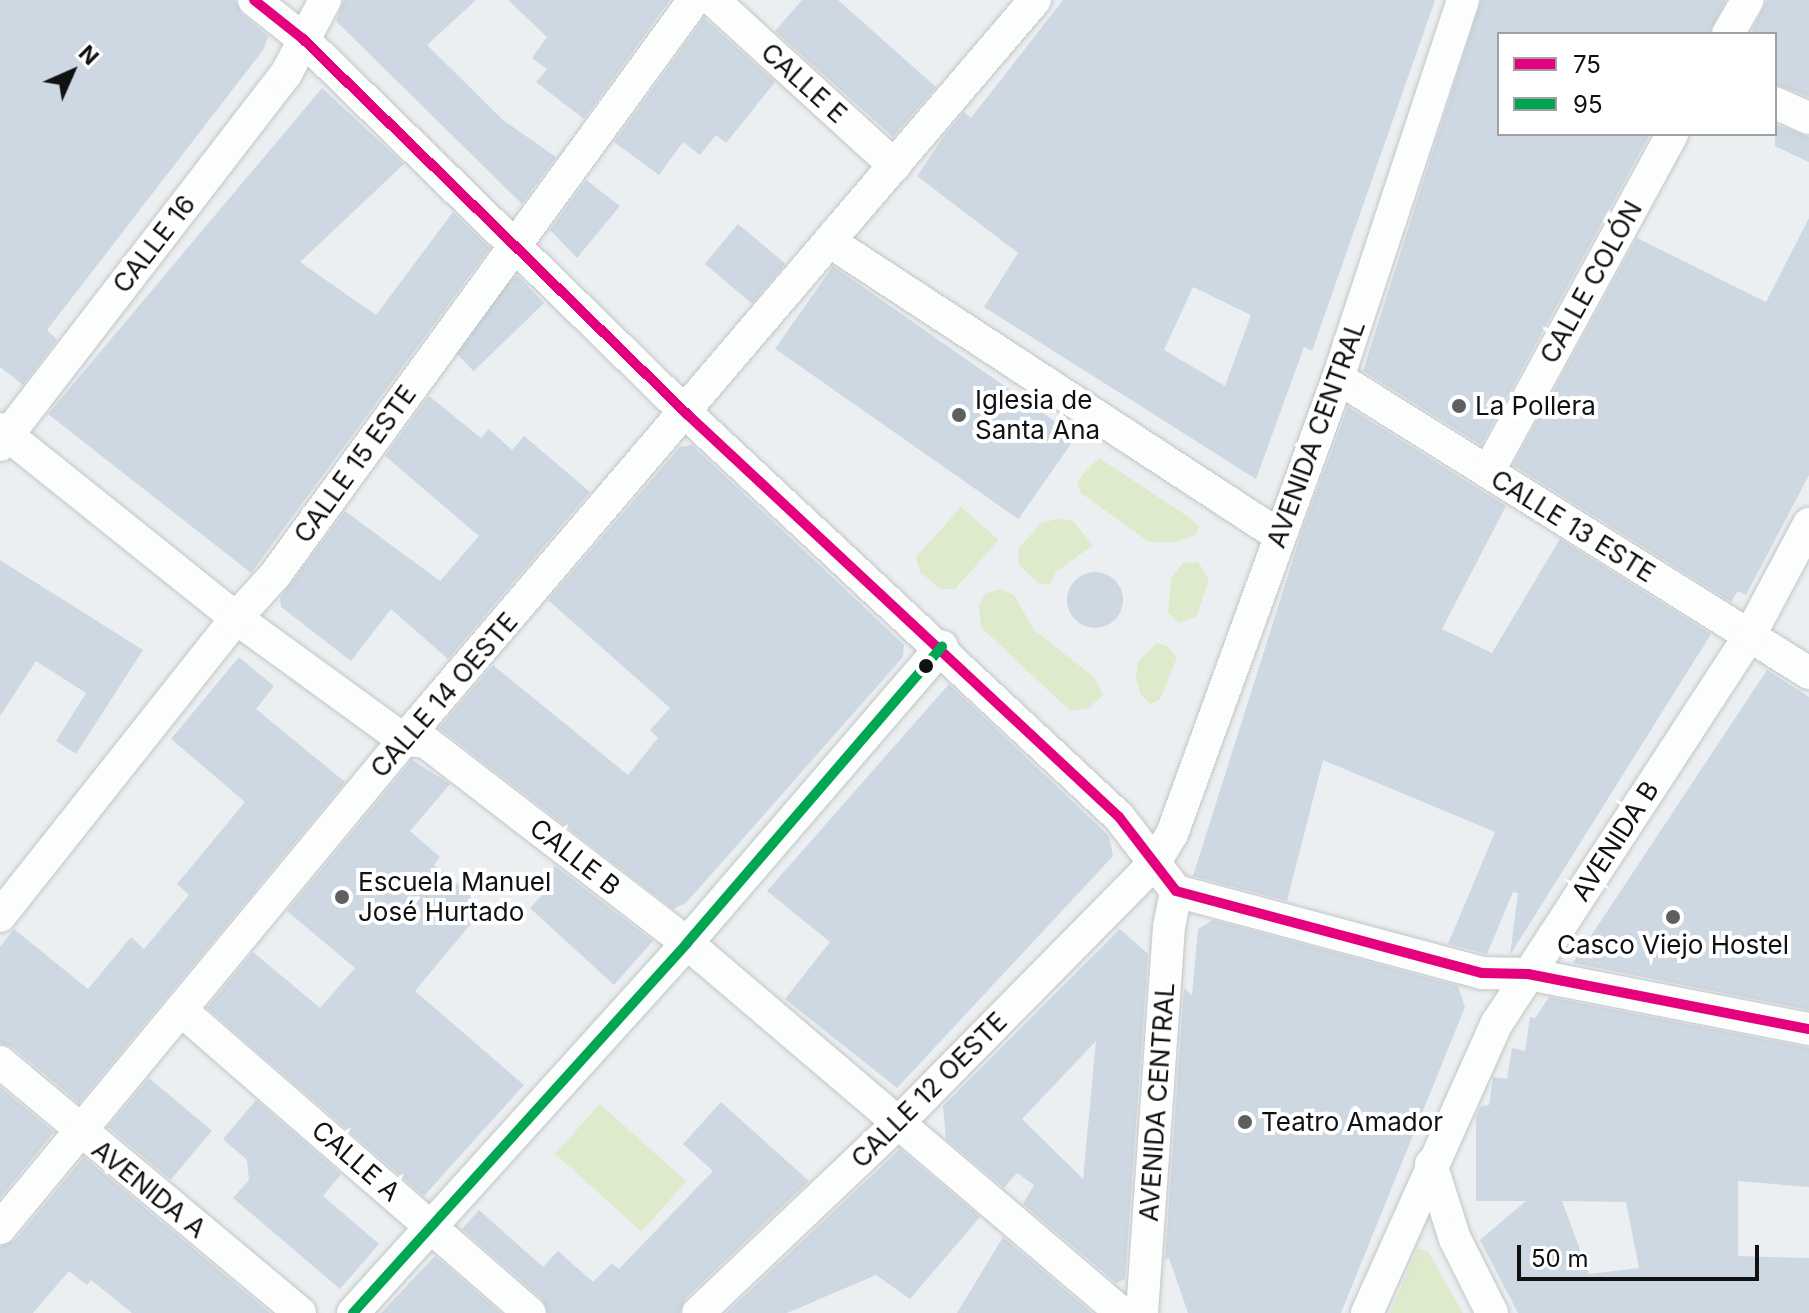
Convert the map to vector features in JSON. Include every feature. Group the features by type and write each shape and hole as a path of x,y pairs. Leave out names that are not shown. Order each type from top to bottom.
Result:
{"street":[{"path":"254,0 303,39 687,414 942,647 1119,817 1176,891 1482,973 1528,974 1809,1029"},
{"name":"CALLE 16","path":"2,436 286,74 325,0"},
{"name":"CALLE 15 ESTE","path":"0,916 236,618 275,575 511,245 694,0"},
{"name":"CALLE E","path":"713,0 895,166"},
{"name":"CALLE 14 OESTE","path":"0,1228 404,740 687,414 1035,0"},
{"name":"AVENIDA CENTRAL","path":"1155,862 1172,834 1338,378 1463,0"},
{"path":"1729,32 1748,0"},
{"path":"1777,104 1809,118"},
{"name":"CALLE COLÓN","path":"1488,472 1671,136"},
{"path":"832,243 1280,536"},
{"name":"CALLE 13 ESTE","path":"1338,378 1809,673"},
{"name":"CALLE B","path":"2,436 236,618 404,740 426,742 687,943 900,1121 1118,1310 1130,1313"},
{"name":"AVENIDA B","path":"1367,1313 1431,1164 1497,1023 1750,635 1809,524"},
{"path":"353,1313 687,943 942,647"},
{"name":"CALLE 12 OESTE","path":"698,1313 900,1121 1155,862"},
{"name":"AVENIDA CENTRAL","path":"1142,1313 1169,927 1176,891"},
{"name":"CALLE A","path":"181,1010 530,1313"},
{"name":"AVENIDA A","path":"0,1062 300,1313"},
{"path":"1431,1164 1455,1239 1492,1313"}],"green space":[{"path":"1099,458 1190,518 1199,526 1196,535 1176,542 1149,542 1081,493 1077,485 1082,475"},
{"path":"961,507 999,540 955,589 941,589 920,572 916,557"},
{"path":"1057,519 1072,520 1093,545 1056,572 1050,585 1038,583 1019,565 1018,549 1041,523"},
{"path":"1198,562 1209,579 1197,616 1179,623 1168,613 1171,578 1183,563"},
{"path":"1000,589 1014,595 1034,630 1095,678 1103,695 1089,708 1070,711 981,627 979,606 985,594"},
{"path":"1157,643 1169,647 1177,658 1160,699 1151,704 1141,695 1136,677 1138,662"},
{"path":"600,1104 686,1182 641,1231 555,1154"},
{"path":"1417,1249 1428,1251 1463,1313 1390,1313"}],"building":[{"path":"0,0 235,0 242,14 268,36 264,49 47,330 57,340 23,385 0,367"},
{"path":"344,0 476,0 427,45 503,120 556,157 522,204 336,21"},
{"path":"508,0 670,0 584,119 536,82 547,69 532,58 547,37"},
{"path":"802,0 838,0 936,87 893,137 775,31"},
{"path":"1063,0 1435,0 1312,351 1304,347 1256,479 984,307 1018,253 917,176 964,112 971,118","holes":["1193,287 1251,315 1225,386 1164,350"]},
{"path":"1481,0 1726,0 1710,32 1497,32 1497,136 1649,136 1481,445 1363,371"},
{"path":"1767,0 1809,0 1809,97 1777,85 1777,32 1751,32"},
{"path":"704,18 775,82 726,143 716,135 700,155 683,142 659,175 614,142"},
{"path":"322,88 404,164 300,262 376,315 453,212 490,248 251,573 48,414"},
{"path":"1777,125 1809,137 1809,162 1775,146"},
{"path":"586,180 620,206 577,258 550,230"},
{"path":"1809,218 1809,475 1746,595 1738,591 1731,602 1513,465 1637,238 1766,302"},
{"path":"738,224 785,264 752,304 705,264"},
{"name":"Iglesia de Santa Ana","path":"833,266 1076,436 1018,519 775,349"},
{"path":"517,275 544,303 474,371 447,343"},
{"path":"429,396 481,438 489,429 512,450 524,436 590,492 448,659 391,609 351,661 281,607 280,598 345,511 440,581 479,536 385,456"},
{"path":"1348,407 1506,506 1442,629 1492,653 1560,539 1711,634 1510,955 1518,893 1513,892 1487,954 1448,944 1495,832 1323,760 1287,901 1193,876 1302,531"},
{"path":"692,445 904,645 903,657 686,903 673,909 439,728 493,665 628,775 658,738 650,730 670,708 548,600 680,447"},
{"path":"0,560 143,650 76,754 56,741 86,693 36,661 0,716"},
{"path":"1095,572 1115,580 1123,600 1115,620 1095,628 1075,620 1067,600 1075,580"},
{"path":"239,657 274,686 256,709 345,782 79,1103 12,1047 0,1043 0,947 14,929 88,989 131,937 144,949 189,895 177,884 245,802 171,739"},
{"path":"1767,670 1809,697 1809,1010 1573,963"},
{"path":"949,684 1109,836 1113,856 897,1088 785,999 830,942 767,891"},
{"path":"412,760 450,784 410,831 440,857 434,865 485,907 415,991 524,1085 424,1196 207,1008 253,952 320,1008 355,968 287,911"},
{"path":"555,866 653,941 614,985 530,908 548,889 541,883"},
{"path":"1213,920 1458,986 1465,1007 1341,1313 1188,1313 1169,1258 1165,1260 1184,988 1192,995 1198,929"},
{"path":"1120,929 1148,954 1125,1279 1116,1283 1023,1204 1034,1185 1017,1173 1004,1188 946,1139 943,1106","holes":["1096,1041 1083,1179 1022,1119"]},
{"path":"1549,997 1809,1048 1809,1187 1738,1181 1738,1256 1809,1258 1809,1313 1518,1313 1480,1240 1526,1201 1476,1201 1476,1116 1481,1106 1489,1105 1493,1077 1507,1079 1512,1048 1525,1051 1530,1017 1535,1018","holes":["1562,1201 1626,1202 1639,1268 1589,1274"]},
{"path":"149,1078 212,1131 171,1180 108,1127"},
{"path":"0,1087 54,1132 0,1198"},
{"path":"256,1100 341,1174 323,1196 379,1244 340,1289 233,1198 249,1180 247,1160 223,1139"},
{"path":"721,1102 809,1181 685,1299 680,1313 548,1313 542,1299 462,1229 479,1210 543,1267 558,1251 593,1282 612,1263 619,1269 713,1171 683,1144"},
{"path":"900,1149 980,1217 910,1299 876,1275 787,1313 726,1313"},
{"path":"84,1157 270,1313 132,1313 91,1280 87,1285 69,1271 33,1313 0,1313 0,1247 15,1240"},
{"path":"1003,1237 1092,1313 957,1313"},
{"path":"435,1256 501,1313 381,1313"}],"transit line":[{"name":"75","path":"254,0 303,39 687,414 1119,817 1176,891 1482,973 1528,974 1809,1029"},
{"name":"95","path":"353,1313 687,943 942,647"}],"place":[{"name":"La Pollera","path":"1459,406"},
{"name":"Iglesia de Santa Ana","path":"959,415"},
{"name":"Escuela Manuel José Hurtado","path":"342,897"},
{"name":"Casco Viejo Hostel","path":"1673,917"},
{"name":"Teatro Amador","path":"1245,1122"}]}
